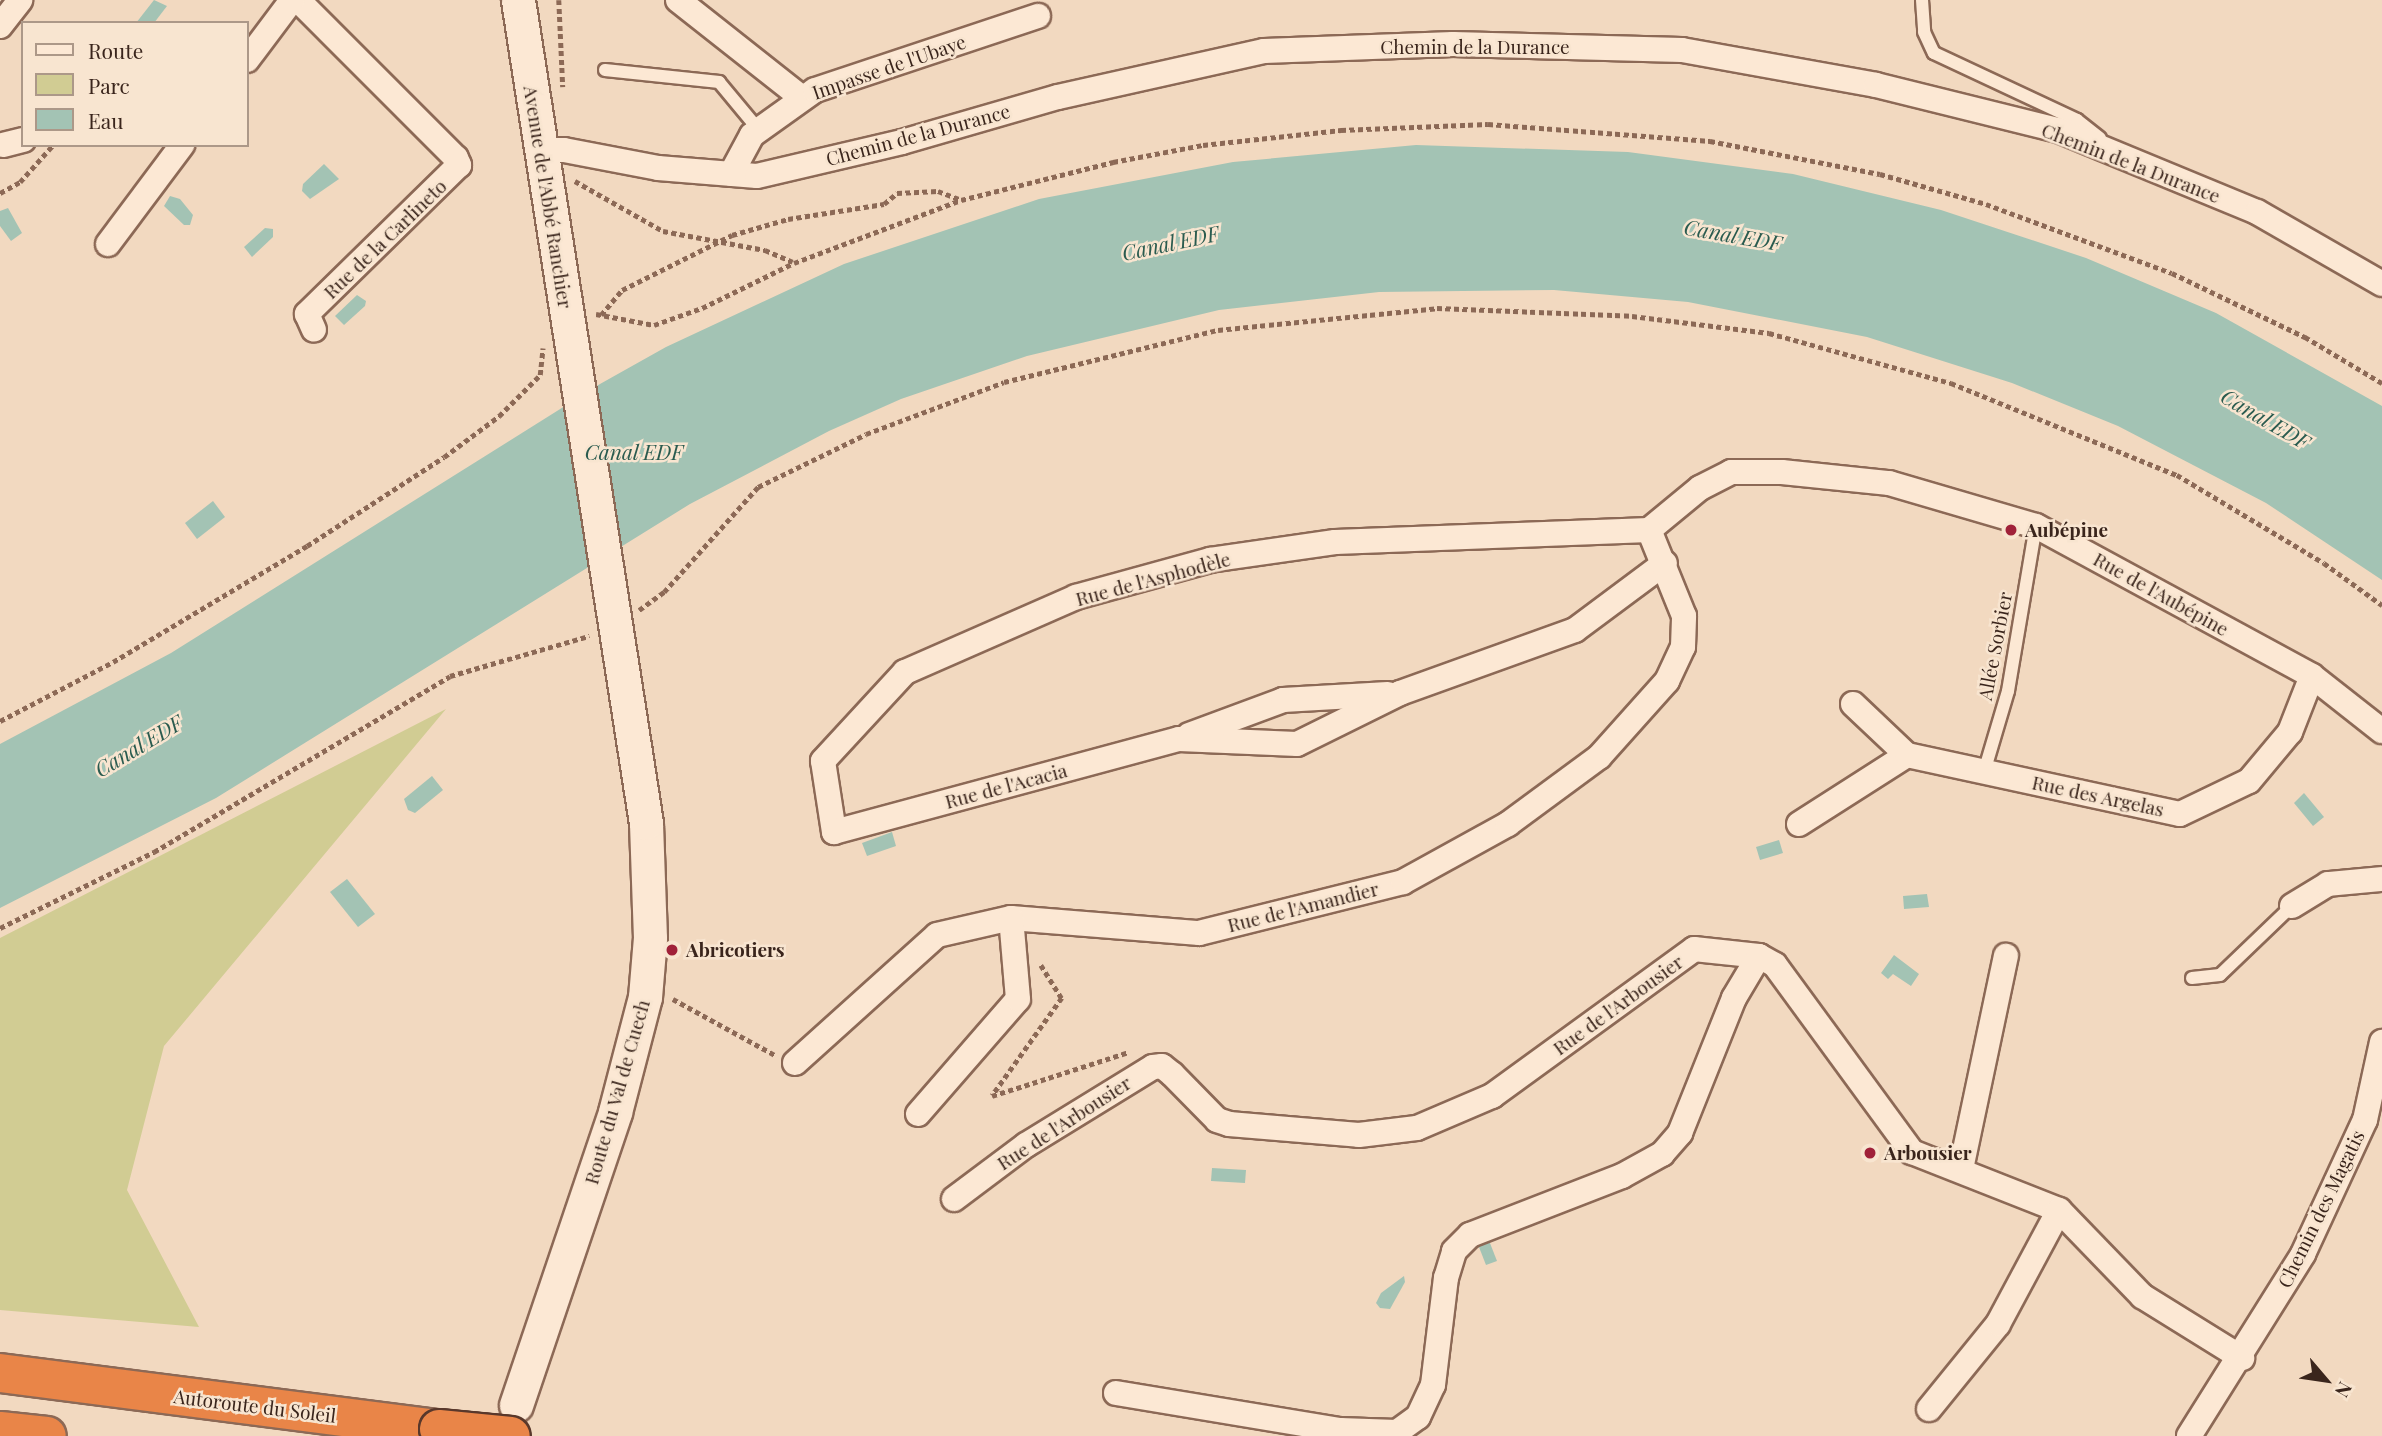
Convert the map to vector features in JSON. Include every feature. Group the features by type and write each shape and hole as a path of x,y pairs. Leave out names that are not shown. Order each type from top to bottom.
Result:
{"highway":[{"name":"Autoroute du Soleil","path":"0,1373 439,1429 513,1420"},
{"path":"0,1431 47,1436"}],"street":[{"path":"0,26 20,0"},
{"path":"248,59 292,0"},
{"name":"Rue de la Carlineto","path":"298,0 456,158 459,165 307,314 313,330"},
{"name":"Avenue de l'Abbé Ranchier","path":"518,0 611,616"},
{"path":"678,0 802,98"},
{"name":"Impasse de l'Ubaye","path":"731,174 738,153 758,129 815,90 1038,16"},
{"name":"Chemin de la Durance","path":"541,150 757,176 902,142 1058,97 1264,51 1453,44 1682,50 1876,85 2058,131 2257,212 2382,284"},
{"path":"108,244 181,147"},
{"name":"Rue de l'Aubépine","path":"1649,530 1700,488 1731,472 1889,483 2036,526 2312,676 2382,731"},
{"name":"Rue de l'Amandier","path":"795,1063 937,935 1011,918 1199,933 1403,882 1508,824 1598,757 1667,681 1683,647 1684,616 1665,563 1649,530"},
{"name":"Rue de l'Asphodèle","path":"834,832 823,761 905,672 1076,597 1210,560 1335,542 1649,530"},
{"name":"Rue de l'Acacia","path":"1179,739 1297,744 1400,693 1575,630 1665,563"},
{"name":"Route du Val de Cuech","path":"513,1420 615,1112 647,980 646,823 611,616"},
{"name":"Rue des Argelas","path":"1907,755 2180,814 2249,781 2290,732 2312,676"},
{"name":"Rue de l'Acacia","path":"834,832 1179,739 1283,699 1400,693"},
{"path":"1799,824 1907,755 1853,704"},
{"path":"2292,906 2328,884 2382,879"},
{"path":"918,1114 1018,999 1011,918"},
{"name":"Rue de l'Arbousier","path":"954,1199 1037,1138 1127,1080 1162,1066 1217,1119 1229,1124 1359,1135 1417,1128 1492,1096 1695,949 1759,956"},
{"path":"1116,1393 1340,1430 1396,1432 1418,1418 1433,1385 1446,1278 1454,1251 1470,1235 1622,1176 1662,1154 1680,1133 1734,998 1759,956 1775,965 1903,1144 1922,1158 1961,1169 2059,1210 2142,1296 2242,1358"},
{"path":"1961,1169 2006,957"},
{"name":"Chemin des Magatis","path":"2189,1436 2242,1358 2303,1254 2365,1120 2382,1042"},
{"path":"1929,1409 1998,1325 2059,1210"}],"lane":[{"path":"1922,0 1924,32 1934,53 2077,120 2121,156"},
{"path":"605,70 719,82 758,129"},
{"name":"Allée Sorbier","path":"1984,772 2008,691 2036,526"},
{"path":"2192,978 2220,975 2292,906"}],"path":[{"path":"559,0 563,93"},
{"path":"0,721 159,635 444,457 499,416 540,375 540,353 565,308 654,325 702,308 794,262 961,200 1126,159 1203,145 1341,130 1488,124 1710,141 1880,174 2075,233 2172,273 2305,337 2382,383"},
{"path":"0,193 20,182 51,147"},
{"path":"566,175 663,230 765,250 794,262"},
{"path":"601,315 622,290 716,242 788,219 884,204 897,193 938,191 961,200"},
{"path":"0,928 154,852 450,676 611,616 664,592 758,487 878,430 1004,382 1218,330 1437,308 1632,316 1769,333 1951,383 2177,475 2325,563 2382,605"},
{"path":"1011,918 1062,998 992,1096 1144,1046 1162,1066"},
{"path":"647,980 688,1010 753,1047 795,1063"}],"green space":[{"path":"446,709 164,1046 127,1190 199,1327 0,1310 0,938"}],"water":[{"path":"154,0 167,6 156,21 138,21"},
{"name":"Canal EDF","path":"1416,145 1628,152 1793,174 1941,210 2086,258 2216,313 2382,406 2382,580 2266,503 2118,426 2012,383 1867,337 1688,302 1554,290 1379,292 1219,310 1027,356 901,399 829,431 690,504 216,798 0,908 0,744 171,653 600,384 666,347 844,264 1039,199 1233,162"},
{"path":"324,164 339,179 310,199 302,191 303,184"},
{"path":"170,196 180,199 193,215 190,225 184,225 164,206"},
{"path":"8,208 22,233 11,241 0,226 0,211"},
{"path":"265,228 273,229 273,237 252,257 244,247"},
{"path":"357,295 366,301 365,306 344,325 335,316"},
{"path":"213,501 225,517 197,539 185,523"},
{"path":"432,776 443,790 415,813 408,810 404,799"},
{"path":"2304,793 2324,817 2313,826 2294,803"},
{"path":"892,832 896,846 867,856 862,843"},
{"path":"1779,840 1783,853 1760,860 1756,847"},
{"path":"347,879 375,914 358,927 330,892"},
{"path":"1927,894 1929,907 1904,909 1903,896"},
{"path":"1894,955 1919,974 1911,986 1893,974 1888,979 1881,973"},
{"path":"1212,1168 1246,1170 1245,1183 1211,1181"},
{"path":"1488,1238 1497,1261 1486,1265 1477,1242"},
{"path":"1404,1276 1405,1282 1390,1309 1380,1308 1376,1303 1381,1293"}],"place":[{"name":"Aubépine","path":"2011,530"},
{"name":"Abricotiers","path":"672,950"},
{"name":"Arbousier","path":"1870,1153"}]}
